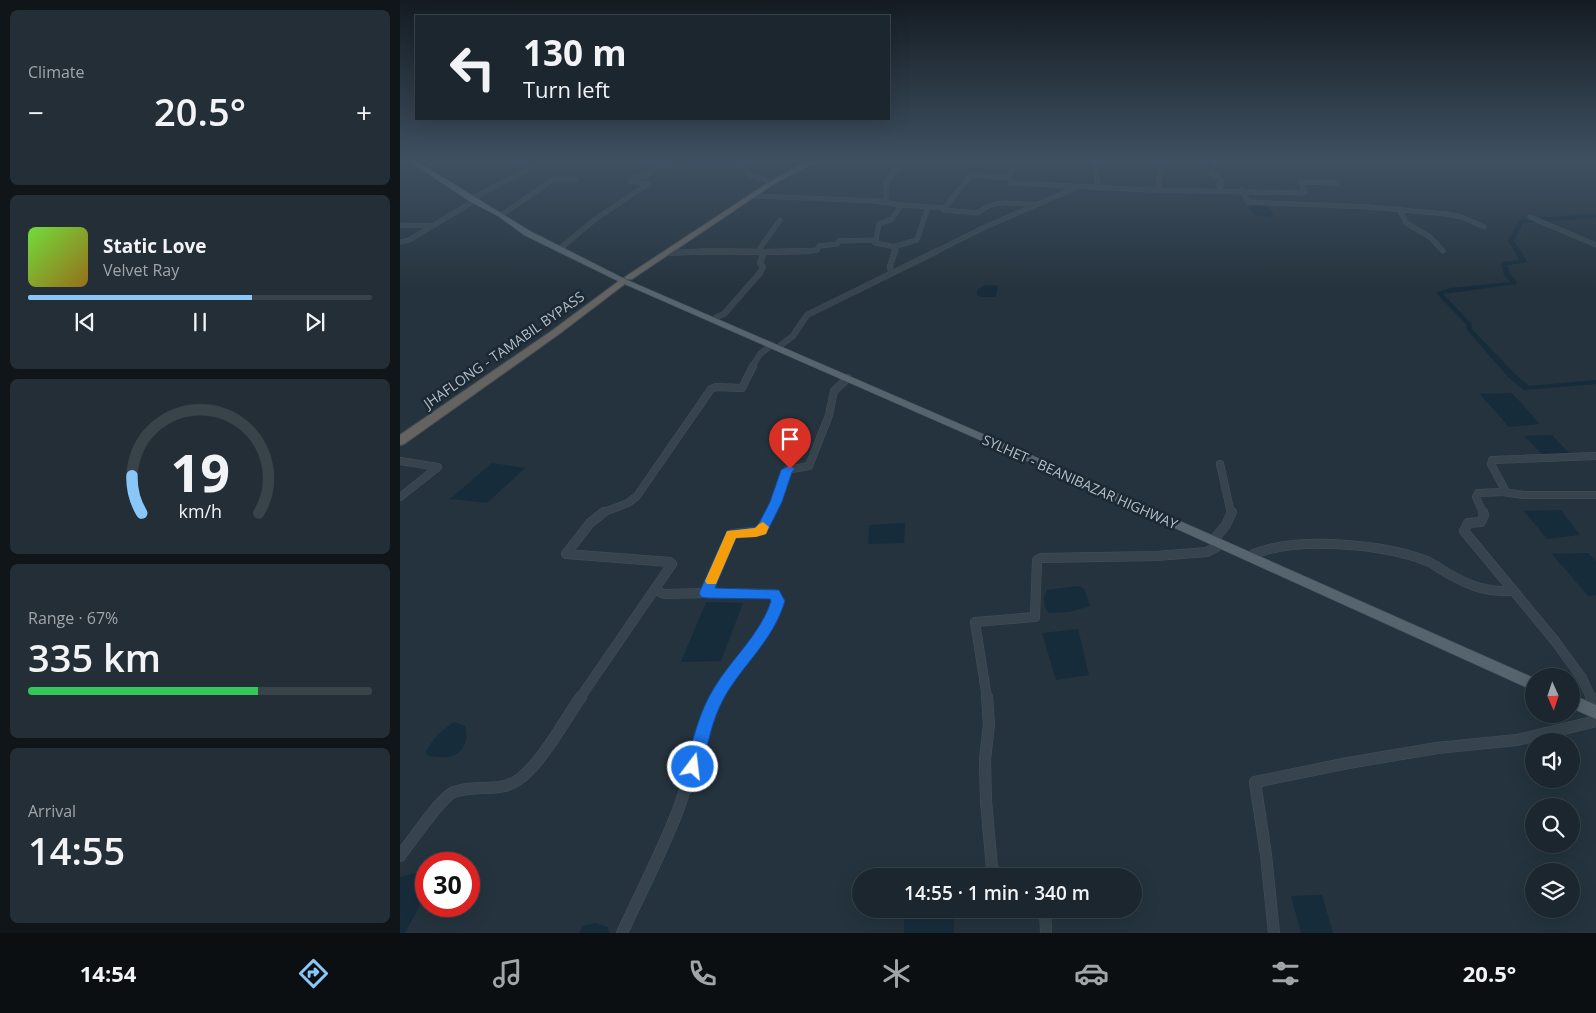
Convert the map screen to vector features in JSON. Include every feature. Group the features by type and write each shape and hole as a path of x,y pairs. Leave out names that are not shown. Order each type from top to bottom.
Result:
{"highway":[{"name":"JHAFLONG - TAMABIL BYPASS","path":"400,441 556,332 625,279 742,204"}],"main road":[{"path":"481,204 527,233 625,279"},
{"path":"482,204 530,232 625,279"},
{"name":"SYLHET - BEANIBAZAR HIGHWAY","path":"625,279 717,317 848,378 1525,674"},
{"name":"SYLHET - BEANIBAZAR HIGHWAY","path":"625,279 1218,541 1525,681"},
{"path":"1580,700 1596,708"},
{"path":"1580,704 1596,708"}],"street":[{"path":"400,242 409,240 467,204"},
{"path":"502,214 518,204"},
{"path":"562,247 594,220 619,204"},
{"path":"892,204 978,213 981,208 993,204 1037,205"},
{"path":"945,208 949,204"},
{"path":"400,856 449,794 457,790 492,789 513,784 535,764 655,590 672,564 670,562 566,554 597,516 608,510 630,504 711,389 716,387 742,388 760,354 793,336 804,317 983,228 1040,204"},
{"path":"1283,204 1399,209 1462,217 1484,227"},
{"path":"902,206 892,219 878,224 877,245 896,246 917,240 926,220 925,216 928,207"},
{"path":"1399,209 1401,216 1410,227 1427,233 1443,251"},
{"path":"1530,217 1596,245"},
{"path":"717,317 724,314 760,273 763,267 760,263 763,252 760,248 780,220"},
{"path":"400,225 431,226"},
{"path":"666,253 714,251 801,252 817,250 819,246 838,244 839,241 876,240"},
{"path":"891,273 890,266 896,246"},
{"path":"706,593 732,534 761,531 776,502 787,470 809,466 829,415 834,391 848,378"},
{"path":"1503,492 1505,490 1491,464 1492,460 1596,456"},
{"path":"400,461 438,467 400,497"},
{"path":"992,868 986,801 985,760 989,724 986,685 975,622 1035,617 1037,560 1040,558 1157,556 1207,552 1218,541 1232,511 1220,464"},
{"path":"1596,495 1478,493 1476,497 1484,515 1481,522 1468,523 1464,532 1478,550 1500,572 1512,591 1555,641 1582,678 1596,708"},
{"path":"1254,554 1262,548 1293,546 1351,545 1392,550 1428,561 1445,572 1488,591 1512,591"},
{"path":"622,933 677,812 693,767 707,716 720,692 754,646 773,616 778,601 774,594 664,594 655,590"},
{"path":"1274,933 1266,855 1255,782 1357,761 1437,748 1516,740 1565,727 1596,722"},
{"path":"1045,918 1046,933"}],"water":[{"path":"1256,205 1270,209 1273,217 1255,215 1248,207"},
{"path":"986,285 998,285 996,297 981,297 977,295 977,290"},
{"path":"1512,393 1540,424 1509,427 1480,394"},
{"path":"1552,435 1572,456 1546,458 1524,436"},
{"path":"492,463 525,468 487,503 450,499"},
{"path":"1561,510 1580,535 1547,539 1524,511"},
{"path":"905,523 904,543 868,544 869,525"},
{"path":"1588,553 1596,561 1596,595 1588,596 1552,554"},
{"path":"1079,586 1084,589 1090,606 1070,612 1049,613 1046,610 1044,597 1047,590"},
{"path":"706,602 743,603 721,661 681,662"},
{"path":"1078,629 1089,675 1056,680 1042,633"},
{"path":"454,722 465,726 467,736 461,750 448,757 428,756 426,752 434,739"},
{"path":"415,873 415,914 404,933 400,933 400,877"},
{"path":"1322,895 1333,933 1301,933 1291,896"},
{"path":"904,918 954,918 954,933 904,933"},
{"path":"595,923 608,927 609,933 579,933 583,926"}],"waterway":[{"path":"1596,216 1521,222 1511,241 1524,261 1504,264 1507,275 1515,283 1450,290 1439,293 1469,324 1469,329 1512,376 1527,388 1596,382"}],"slow traffic":[{"path":"712,581 732,534 735,532 756,533 761,531 763,527"}],"route":[{"path":"693,767 707,716 720,692 754,646 773,616 778,601 774,594 756,592 706,593 732,534 735,532 756,533 761,531 776,502 787,470 790,469"}]}
